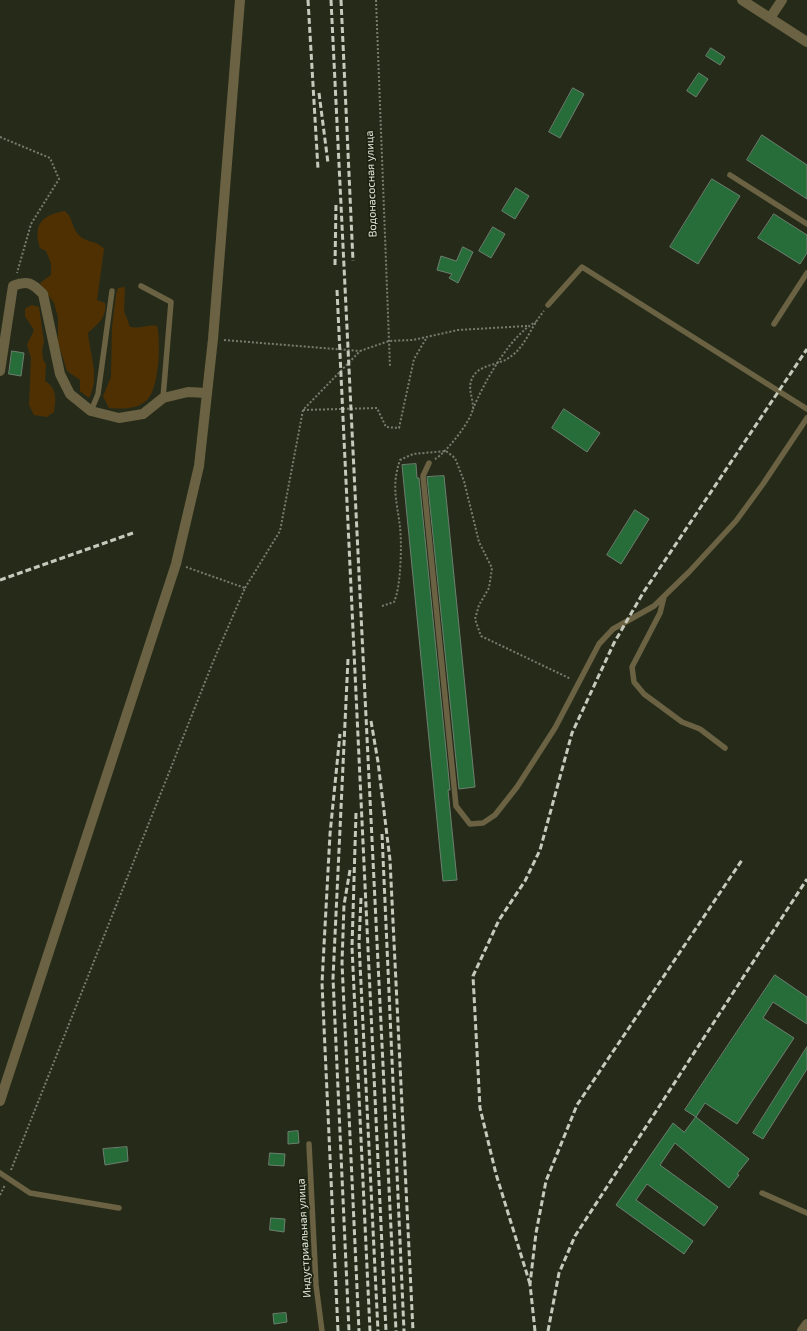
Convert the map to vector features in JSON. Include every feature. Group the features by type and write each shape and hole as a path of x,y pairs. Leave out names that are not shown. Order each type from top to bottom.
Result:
{"street":[{"path":"0,1100 176,564 199,466 213,339 240,0"},
{"path":"742,0 807,42"},
{"path":"770,18 782,0"},
{"path":"0,371 3,334 13,286 24,282 34,285 43,294 60,374 70,394 91,411 120,418 143,414 164,398 188,392 207,392"},
{"path":"802,1331 807,1324"}],"lane":[{"path":"730,175 807,224"},
{"path":"548,305 582,267 807,409"},
{"path":"774,324 807,273"},
{"path":"141,286 172,302 164,398"},
{"path":"91,411 98,394 112,291"},
{"path":"429,462 423,476 456,806 470,824 483,823 495,815 517,786 555,728 599,644 613,629 654,606 689,572 736,521 763,484 807,418"},
{"path":"664,597 660,613 632,667 634,682 644,694 682,722 700,729 726,748"},
{"name":"Индустриальная улица","path":"309,1144 316,1285 322,1331"},
{"path":"0,1173 30,1193 119,1208"},
{"path":"762,1193 807,1213"}],"path":[{"name":"Водонасосная улица","path":"376,0 390,367"},
{"path":"0,137 50,158 59,179 31,224 13,286"},
{"path":"473,410 469,388 474,375 486,367 507,359 523,346 536,321 548,305"},
{"path":"429,462 446,452 461,431 473,410 482,388 496,363 527,326 536,321"},
{"path":"213,339 360,351 389,341 427,337 458,330 527,326"},
{"path":"303,410 377,408 386,427 399,428 414,359 427,337"},
{"path":"0,1195 213,662 245,588 280,531 303,410 360,351"},
{"path":"382,606 394,602 399,592 400,529 395,501 394,477 400,460 413,454 446,452 455,458 464,481 479,542 492,568 489,588 479,605 474,619 481,636 579,683"},
{"path":"176,564 245,588"}],"shaded area":[{"path":"65,211 69,216 75,230 80,236 98,244 104,249 97,300 105,303 105,312 98,323 88,333 94,374 94,382 89,398 80,391 80,380 67,371 58,342 58,317 54,303 40,283 51,275 51,263 46,251 40,248 38,240 39,227 45,218"},
{"path":"125,287 124,311 130,327 157,326 159,353 155,385 148,399 144,403 135,407 119,409 109,408 103,396 111,377 112,327 116,295 118,288"},
{"path":"31,305 39,307 44,342 42,349 43,359 46,365 45,381 52,387 55,394 54,412 47,417 34,415 29,405 31,358 27,345 34,330 25,316 25,309"}],"building":[{"path":"711,48 725,57 720,65 706,56"},
{"path":"699,73 708,79 696,97 687,91"},
{"path":"573,88 584,94 560,138 549,132"},
{"path":"762,135 807,165 807,199 747,160"},
{"path":"712,179 740,196 698,264 670,247"},
{"path":"516,188 529,196 515,219 502,211"},
{"path":"774,214 807,235 807,253 800,264 758,238"},
{"path":"493,227 505,234 491,258 479,251"},
{"path":"463,247 473,252 458,283 449,278 452,274 437,270 441,256 456,261"},
{"path":"12,351 24,353 21,376 9,374"},
{"path":"564,409 600,433 587,452 552,428"},
{"path":"416,464 417,478 419,478 450,790 448,790 457,880 443,881 402,465"},
{"path":"444,476 475,787 459,789 427,477"},
{"path":"635,510 649,519 621,564 607,555"},
{"path":"775,975 807,997 807,1024 773,1002 763,1018 794,1038 737,1124 705,1103 696,1117 685,1110"},
{"path":"807,1047 807,1069 763,1139 753,1133"},
{"path":"696,1117 749,1159 737,1174 739,1175 729,1188 675,1143 660,1165 718,1207 704,1226 647,1184 636,1200 693,1241 684,1254 616,1205 673,1123 684,1132"},
{"path":"298,1131 299,1143 288,1144 288,1132"},
{"path":"127,1147 128,1161 105,1165 103,1149"},
{"path":"270,1153 285,1154 284,1166 269,1165"},
{"path":"271,1218 285,1219 284,1232 270,1230"},
{"path":"286,1313 287,1322 274,1324 273,1314"}],"railway":[{"path":"308,0 318,169"},
{"path":"331,0 396,1331"},
{"path":"341,0 353,261"},
{"path":"319,93 328,163"},
{"path":"335,265 336,203"},
{"path":"337,290 386,1331"},
{"path":"530,1284 496,1174 480,1108 473,976 499,920 525,881 540,850 572,733 614,643 643,593 807,349"},
{"path":"0,580 133,533"},
{"path":"348,659 333,978 349,1331"},
{"path":"371,721 378,762 390,860 413,1331"},
{"path":"338,1331 322,983 330,834 340,734"},
{"path":"356,813 352,947 370,1331"},
{"path":"382,834 404,1331"},
{"path":"535,1331 530,1284 536,1233 546,1181 577,1105 742,860"},
{"path":"350,870 344,905 342,963 359,1331"},
{"path":"548,1331 559,1273 575,1236 807,879"},
{"path":"361,898 359,943 378,1331"}]}
